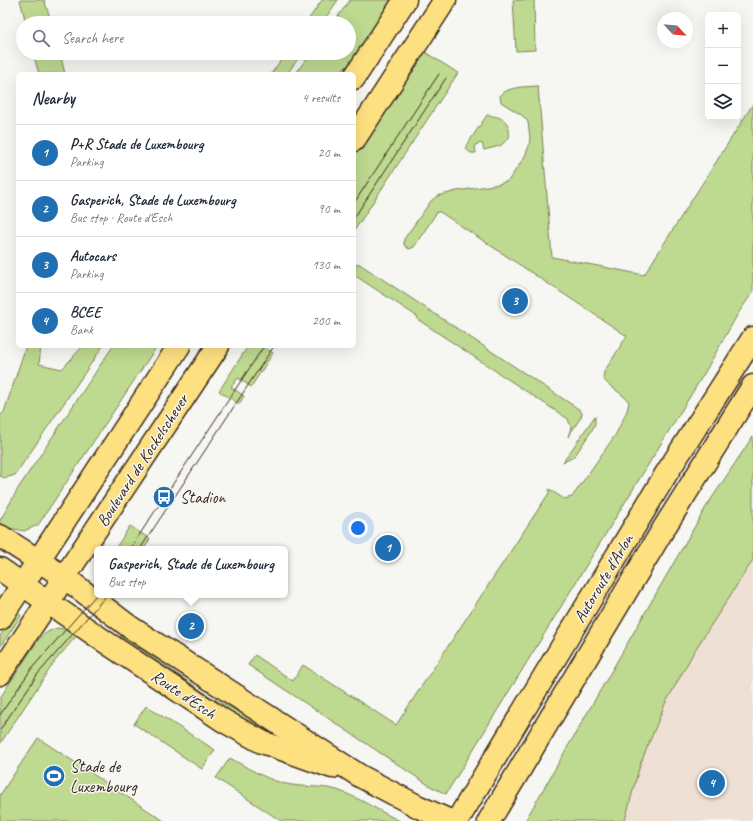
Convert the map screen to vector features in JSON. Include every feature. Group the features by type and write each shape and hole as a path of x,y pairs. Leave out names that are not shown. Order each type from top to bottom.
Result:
{"main road":[{"path":"356,75 405,0"},
{"path":"356,137 445,0"},
{"name":"Autoroute d'Arlon","path":"457,821 666,474 753,338"},
{"name":"Boulevard de Kockelscheuer","path":"0,619 178,348"},
{"name":"Boulevard de Kockelscheuer","path":"0,674 217,348"},
{"name":"Autoroute d'Arlon","path":"489,821 664,528 753,386"},
{"name":"Route d'Esch","path":"0,536 64,577 130,627 360,776 418,807 450,821"},
{"name":"Route d'Esch","path":"0,569 224,721 262,742 360,776"}],"shaded area":[{"path":"753,463 753,821 560,821"}],"green space":[{"path":"20,0 44,0 50,16 24,16"},
{"path":"322,0 338,0 327,16 311,16"},
{"path":"350,0 394,0 356,57 356,16 338,16"},
{"path":"513,0 534,0 535,50 516,51"},
{"path":"420,49 458,73 356,228 356,147"},
{"path":"35,60 62,60 65,72 38,72"},
{"path":"281,60 297,60 288,72 272,72"},
{"path":"306,60 353,60 341,72 297,72"},
{"path":"538,86 552,257 644,275 753,104 753,292 739,312 705,372 446,794 430,786 248,665 255,655 293,681 303,665 396,725 549,493 549,489 564,499 572,497 616,434 627,411 629,402 603,378 604,372 627,336 440,212 437,212 414,247 409,249 404,245 404,239 431,201 437,196 508,181 525,156 530,138 528,122 523,116 501,102 500,96 507,90"},
{"path":"487,115 497,117 505,121 509,128 509,138 500,146 484,150 482,143 475,145 476,153 471,153 466,149 466,146"},
{"path":"358,263 580,410 582,413 581,417 568,437 571,427 568,419 417,319 418,317 356,276 356,266"},
{"path":"25,348 41,348 39,364 62,369 81,348 102,348 15,475 5,478 0,476 0,416 4,412"},
{"path":"112,348 156,348 38,525 24,531 0,526 0,519 19,487"},
{"path":"247,348 266,348 273,353 251,387 238,378 231,387 244,396 239,404 219,391"},
{"path":"595,416 595,424 592,430 576,454 572,458 563,462"},
{"path":"753,436 753,560 695,650 665,704 640,765 625,820 525,821 706,507"},
{"path":"130,526 150,539 146,546 117,546"},
{"path":"19,613 21,616 0,647 0,636 12,619"},
{"path":"58,628 69,630 78,634 55,661 0,744 0,698 38,640 47,632"},
{"path":"121,636 211,697 250,716 287,738 285,743 254,729 117,641"},
{"path":"146,706 215,750 202,769 134,724"},
{"name":"Stade de Luxembourg","path":"38,738 164,821 0,821 0,795"},
{"path":"230,758 275,781 296,786 337,790 361,800 400,821 281,821 216,778"}],"tram line":[{"path":"356,200 439,74"},
{"path":"356,215 446,78"},
{"path":"132,546 263,348"},
{"path":"142,546 273,348"},
{"path":"0,715 32,668 94,597"},
{"path":"0,730 37,675 104,598"}],"place":[{"name":"Autocars","path":"515,301"},
{"name":"Stadion","path":"164,497"},
{"name":"P+R Stade de Luxembourg","path":"388,548"},
{"name":"Gasperich, Stade de Luxembourg","path":"191,626"},
{"name":"Stade de Luxembourg","path":"54,776"},
{"name":"BCEE","path":"712,783"}]}
